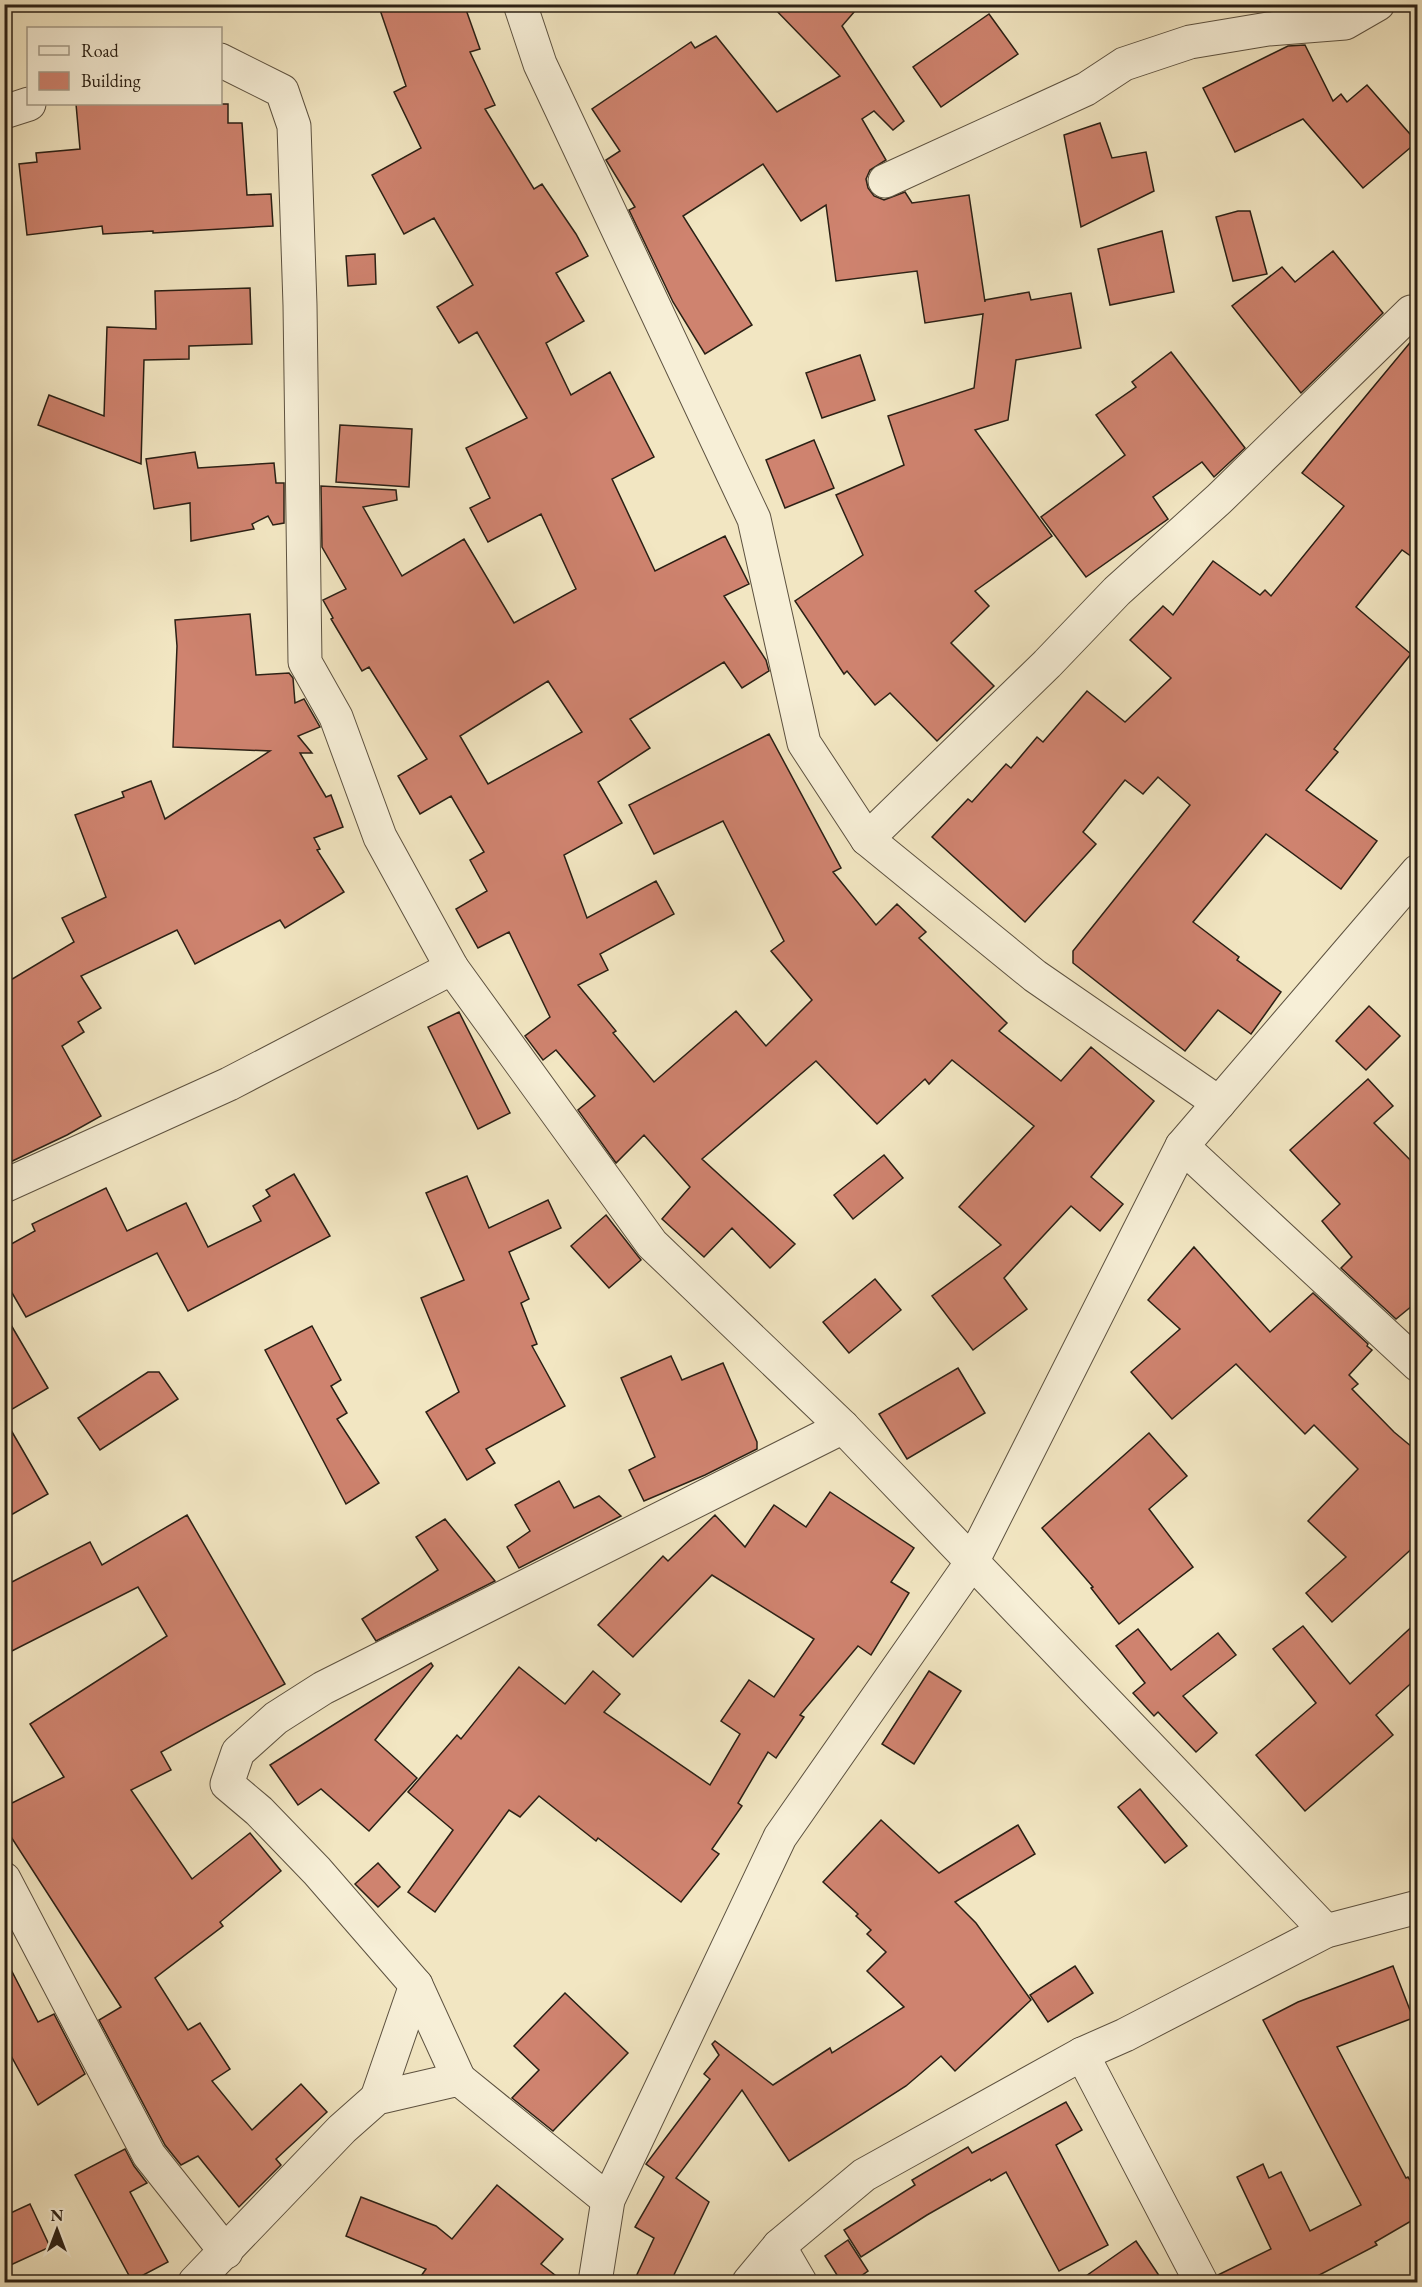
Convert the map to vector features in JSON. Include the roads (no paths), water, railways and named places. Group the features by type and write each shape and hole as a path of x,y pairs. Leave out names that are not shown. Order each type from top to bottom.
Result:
{"street":[{"path":"520,4 540,64 753,519 804,743 867,839 1035,976 1219,1103"},
{"path":"885,181 1086,89 1124,64 1190,42 1268,29 1346,23 1378,4"},
{"path":"222,61 282,91 294,126 300,317 305,662 336,717 380,837 452,968 652,1244 843,1427 1326,1931"},
{"path":"4,112 27,105"},
{"path":"867,839 1047,664 1117,591 1219,499 1411,312"},
{"path":"595,2283 608,2200 780,1837 972,1562 1182,1146 1418,871"},
{"path":"4,1186 229,1084 452,968"},
{"path":"1182,1146 1418,1365"},
{"path":"608,2200 459,2079 417,1985 317,1871 259,1811 226,1784 238,1752 276,1718 323,1688 843,1427"},
{"path":"4,1879 149,2155 226,2252"},
{"path":"749,2283 779,2246 864,2175 1082,2054 1125,2035 1326,1931 1418,1907"},
{"path":"377,2098 417,1985"},
{"path":"1082,2054 1201,2283"},
{"path":"195,2283 342,2129 377,2098 459,2079"},
{"path":"779,2246 800,2283"}]}
